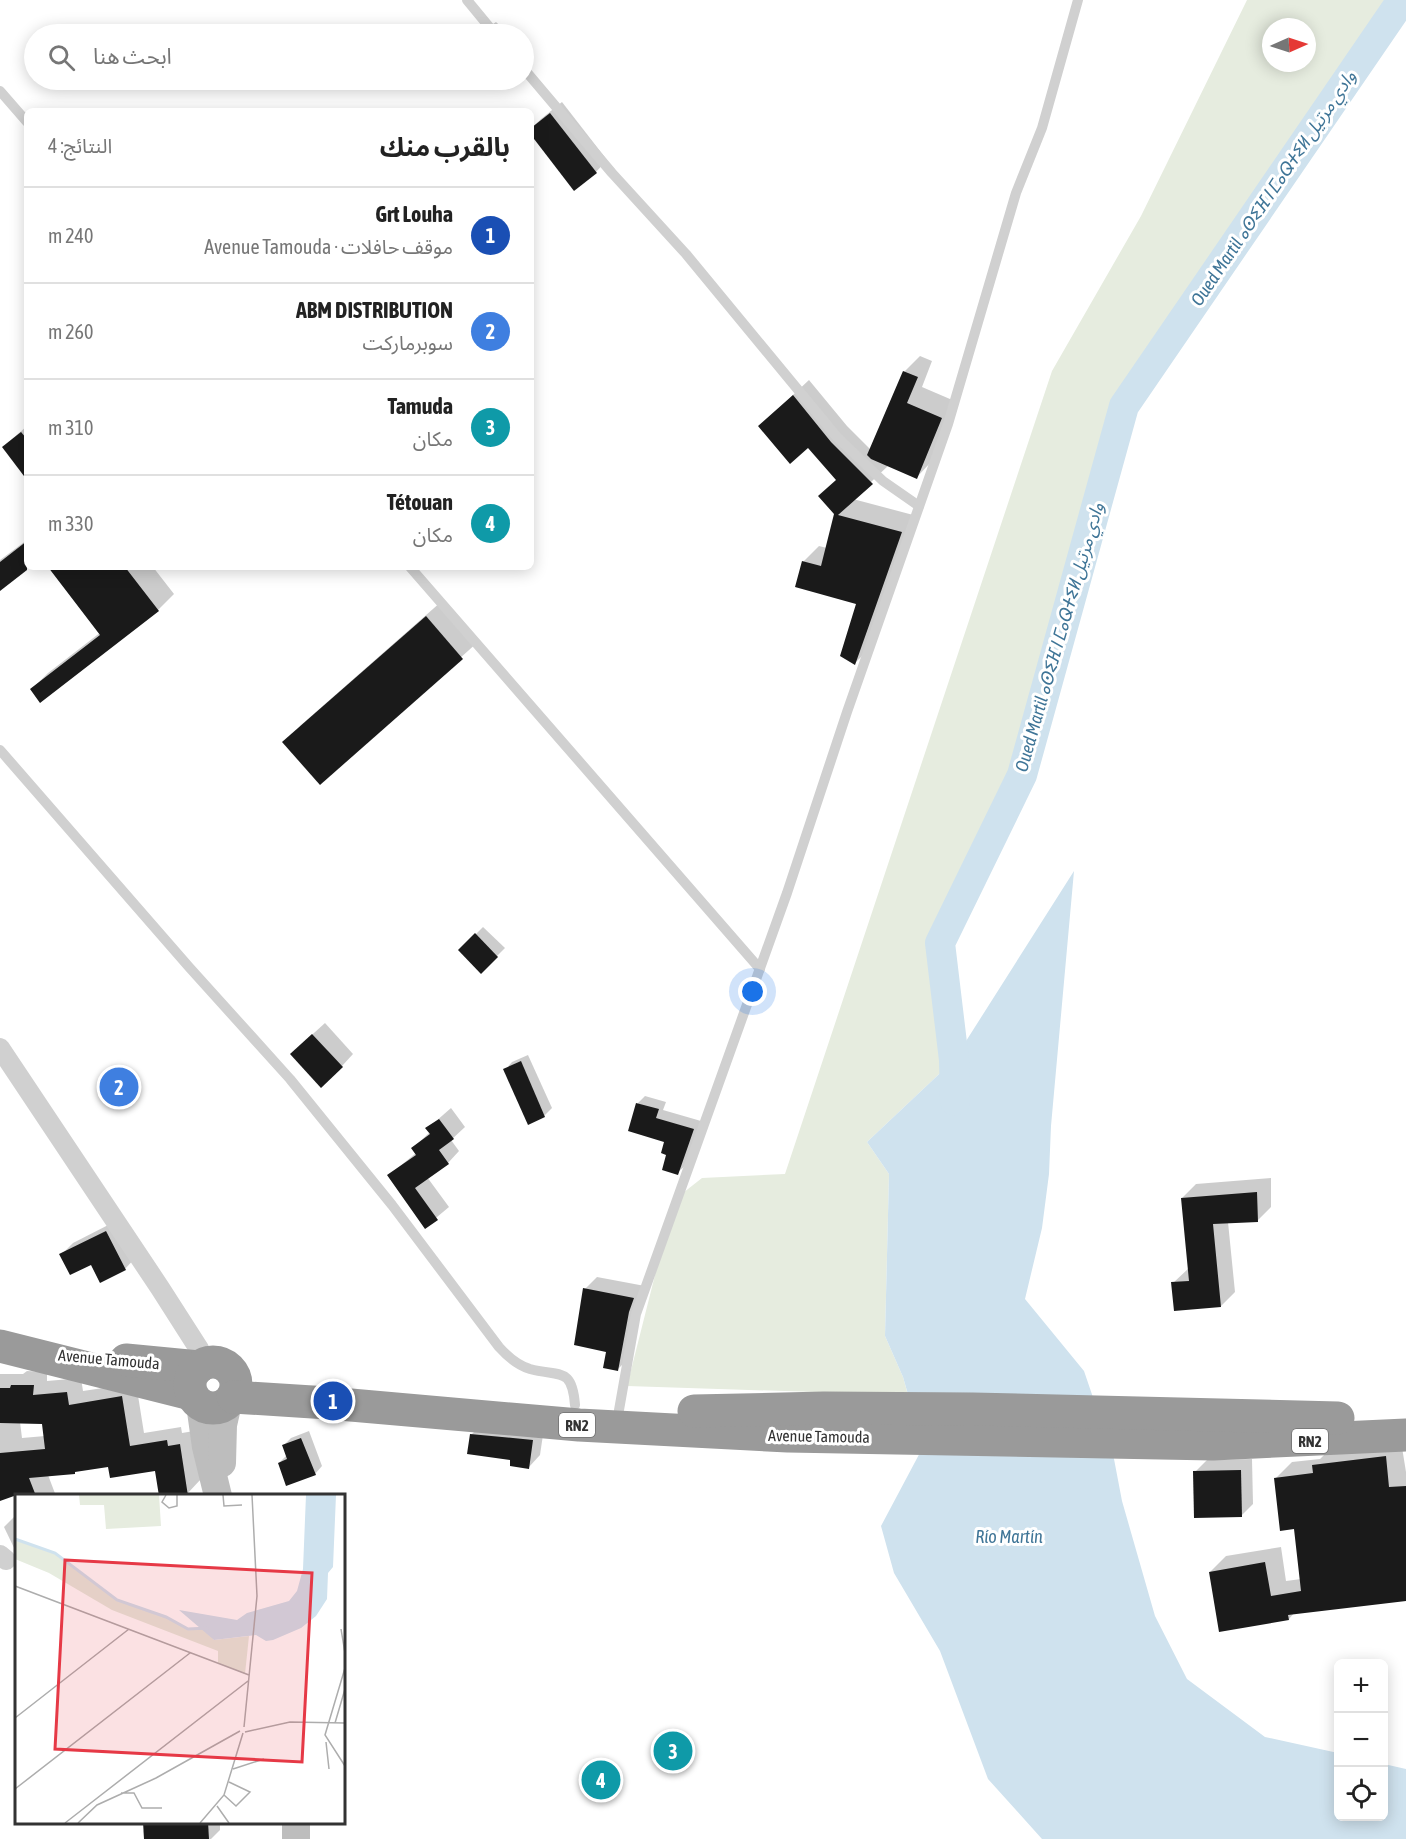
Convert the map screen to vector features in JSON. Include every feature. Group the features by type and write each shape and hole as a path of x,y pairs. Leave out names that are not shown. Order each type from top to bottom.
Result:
{"highway":[{"name":"Avenue Tamouda","path":"10,1349 212,1380 328,1403 579,1425 713,1433 825,1422 1103,1411 1213,1430 1406,1435"},
{"name":"Avenue Tamouda","path":"212,1380 620,1410 719,1411 825,1422"},
{"name":"Avenue Tamouda","path":"1213,1430 1326,1419 1406,1416"}],"street":[{"path":"0,1048 212,1380 223,1425 220,1494"},
{"path":"296,1824 297,1839"}],"lane":[{"path":"467,0 487,24"},
{"path":"620,1410 636,1314 760,969 919,506 964,372 1016,193 1042,128 1078,0"},
{"path":"534,81 612,173 686,254 837,437 883,481 919,506"},
{"path":"0,91 24,119"},
{"path":"413,570 760,969"},
{"path":"0,750 290,1079 392,1205 499,1347 521,1365 562,1374 572,1385 575,1405"}],"shaded area":[{"path":"1247,0 1402,0 1124,406 1022,775 940,943 954,1060 867,1142 889,1174 885,1336 903,1377 908,1395 627,1386 674,1200 702,1178 785,1174 1052,371 1141,216"}],"water":[{"name":"Río Martín","path":"1074,871 1051,1126 1049,1174 1042,1228 1025,1299 1084,1371 1114,1459 1122,1501 1155,1616 1187,1679 1265,1737 1334,1752 1334,1821 1388,1821 1388,1765 1406,1769 1406,1839 1042,1839 988,1779 940,1651 894,1573 881,1526 923,1447 903,1377 885,1336 889,1174 867,1142 954,1060"}],"building":[{"path":"550,113 597,173 574,191 534,139 534,126"},
{"path":"903,371 918,377 907,403 942,418 917,479 871,459 867,455"},
{"path":"793,395 831,442 873,484 838,515 902,532 855,665 840,656 856,604 795,587 802,561 821,566 834,514 818,496 836,480 808,448 790,464 758,426"},
{"path":"21,432 24,436 24,476 2,447"},
{"path":"24,543 24,570 27,570 0,591 0,562"},
{"path":"50,570 127,570 159,611 40,703 30,689 100,635"},
{"path":"426,616 463,659 320,785 282,742"},
{"path":"475,933 498,957 481,974 458,950"},
{"path":"312,1034 343,1067 321,1088 290,1054"},
{"path":"521,1061 545,1117 528,1125 503,1069"},
{"path":"636,1103 659,1109 656,1118 694,1129 678,1175 662,1170 666,1155 661,1153 664,1142 628,1131"},
{"path":"439,1119 454,1139 439,1150 449,1164 415,1188 438,1220 425,1229 387,1175 416,1155 411,1148 430,1134 425,1128"},
{"path":"1257,1192 1258,1222 1213,1224 1221,1307 1174,1311 1171,1282 1189,1281 1181,1198"},
{"path":"106,1231 126,1270 100,1283 91,1265 70,1275 59,1254"},
{"path":"583,1288 634,1298 629,1312 618,1371 603,1368 606,1352 574,1345"},
{"path":"11,1385 34,1385 33,1395 67,1392 69,1405 122,1396 130,1446 167,1440 168,1446 180,1444 188,1494 159,1494 155,1471 110,1478 108,1467 75,1472 75,1474 29,1478 35,1494 15,1494 15,1496 0,1501 0,1453 45,1449 42,1424 0,1423 0,1388 10,1388"},
{"path":"470,1434 533,1440 529,1469 510,1466 510,1460 467,1454"},
{"path":"301,1438 316,1475 286,1486 278,1463 287,1459 282,1445"},
{"path":"1386,1456 1389,1487 1406,1486 1406,1601 1288,1615 1289,1620 1219,1632 1209,1572 1265,1562 1271,1596 1301,1591 1294,1529 1280,1531 1274,1478 1313,1473 1312,1465"},
{"path":"1241,1470 1242,1517 1194,1518 1193,1471"},
{"path":"143,1824 208,1824 209,1839 144,1839"}],"waterway":[{"name":"Oued Martil ⴰⵙⵉⴼ ⵏ ⵎⴰⵕⵜⵉⵍ وادي مرتيل","path":"955,1101 954,1060 940,943 1022,775 1124,406 1402,0"}],"place":[{"name":"ABM DISTRIBUTION","path":"119,1087"},
{"name":"Grt Louha","path":"333,1401"},
{"name":"Tamuda","path":"673,1751"},
{"name":"Tétouan","path":"601,1780"}]}
